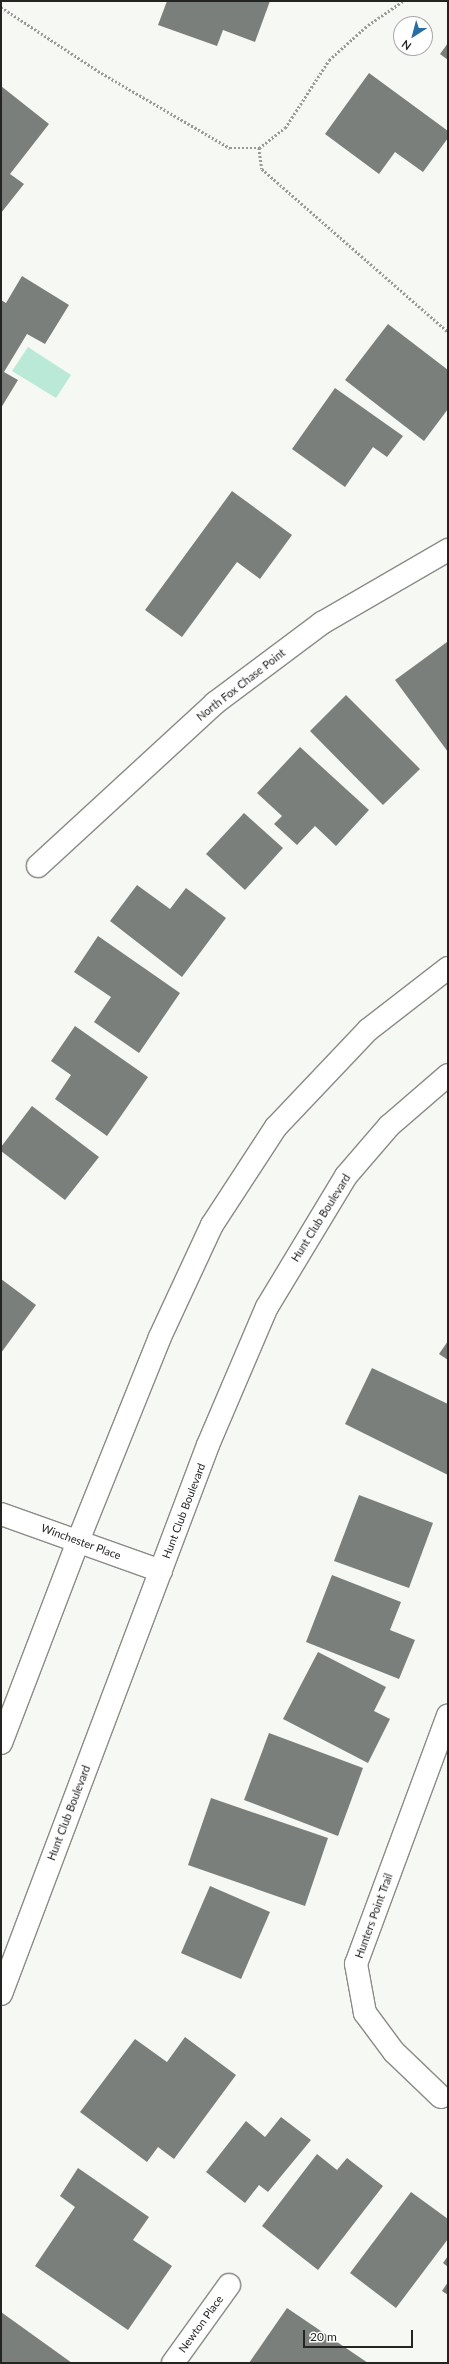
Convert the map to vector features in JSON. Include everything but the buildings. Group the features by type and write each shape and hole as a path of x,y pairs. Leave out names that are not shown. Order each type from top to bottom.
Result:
{"street":[{"name":"North Fox Chase Point","path":"38,866 215,702 322,623 448,550"},
{"path":"1,1743 78,1541 160,1337 212,1225 276,1127 368,1030 448,968"},
{"name":"Hunt Club Boulevard","path":"1,1994 208,1445 267,1307 346,1176 389,1126 448,1075"},
{"name":"Winchester Place","path":"1,1514 161,1571"},
{"name":"Hunters Point Trail","path":"441,2097 394,2052 365,2013 356,1964 448,1715"},
{"name":"Newton Place","path":"173,2363 229,2285"}],"path":[{"path":"1,7 98,71 230,148 259,148 285,128 329,60 368,25 403,1"},
{"path":"259,148 262,168 448,332"}],"shaded area":[{"path":"28,347 71,375 56,398 12,371"}]}
